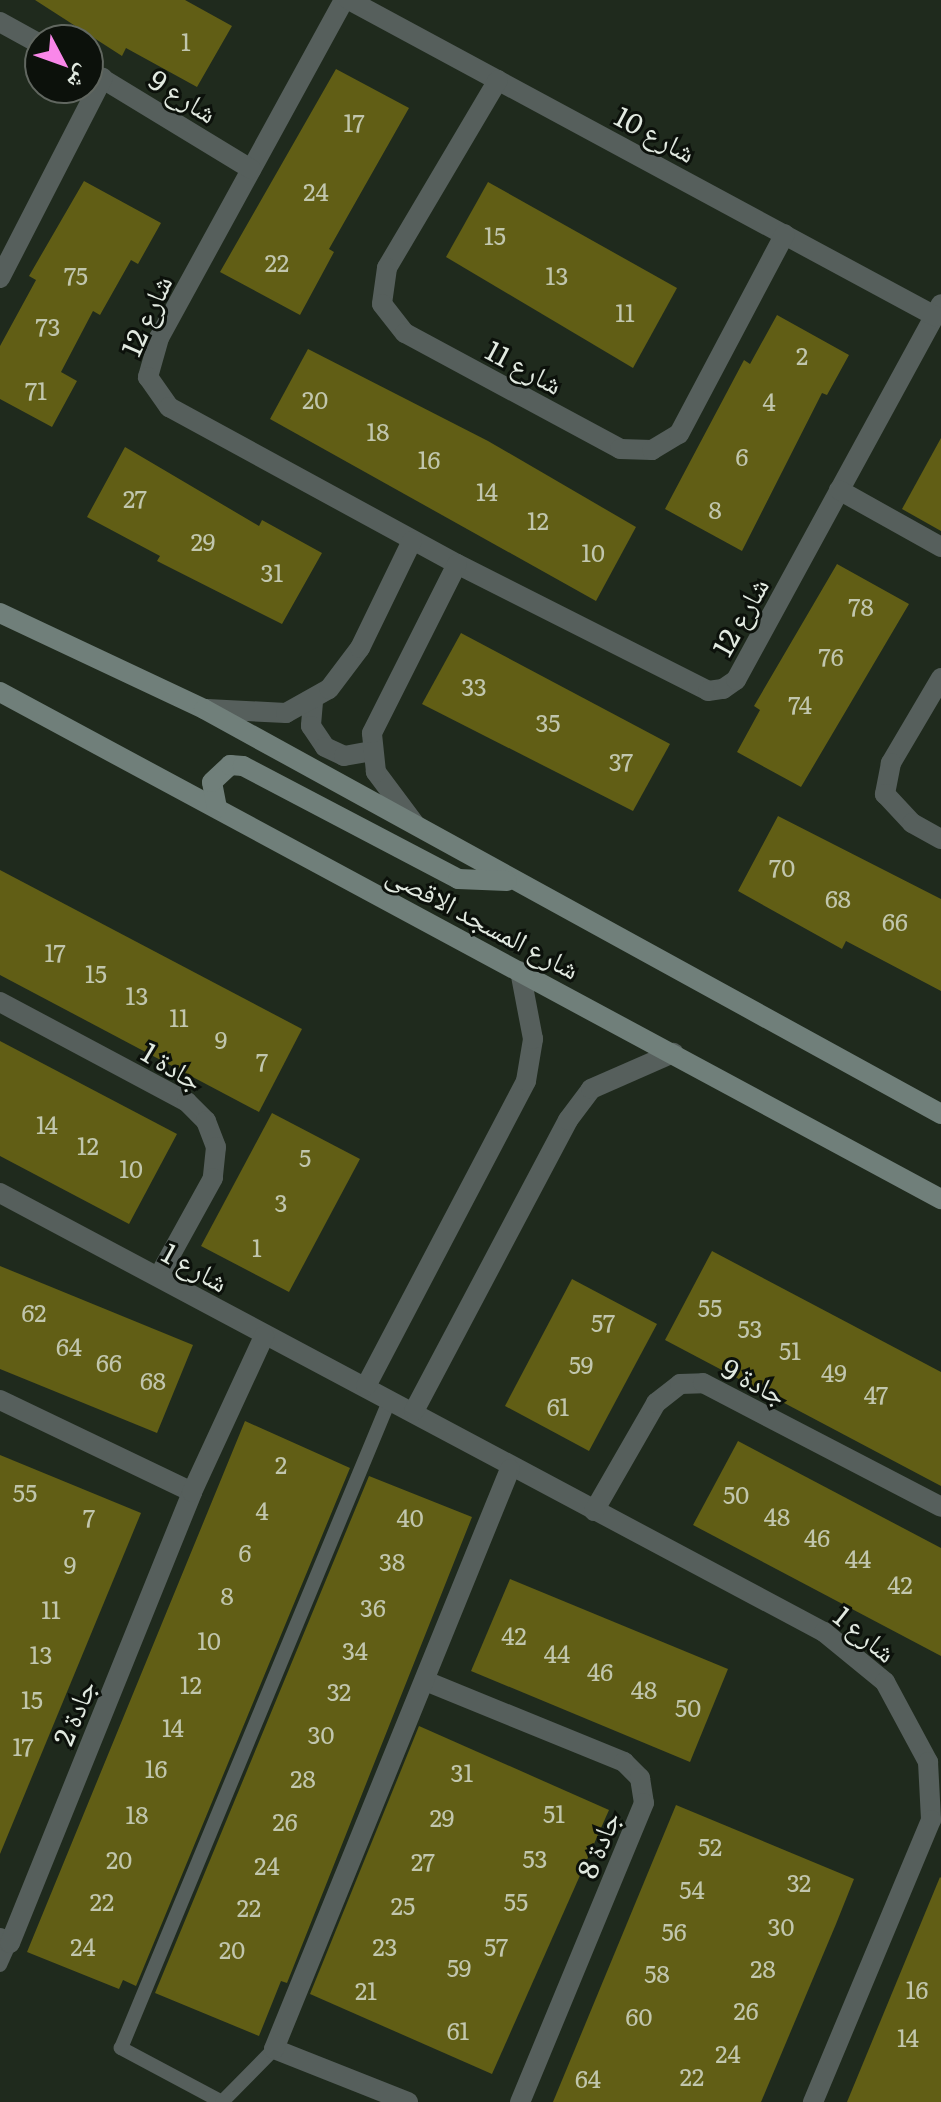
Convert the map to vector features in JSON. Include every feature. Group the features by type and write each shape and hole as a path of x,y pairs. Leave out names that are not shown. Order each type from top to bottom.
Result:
{"main road":[{"name":"شارع المسجد الاقصى","path":"0,613 204,709 510,882 941,1114"},
{"name":"شارع المسجد الاقصى","path":"0,692 941,1199"},
{"path":"217,808 212,782 230,765 243,766 458,879 510,882"}],"street":[{"name":"شارع 10","path":"347,0 785,234 938,310"},
{"name":"شارع 12","path":"347,0 159,338 148,377 169,407 412,541 708,691 723,689 736,680 938,310"},
{"path":"0,22 24,35"},
{"name":"شارع 9","path":"104,79 251,169"},
{"name":"شارع 11","path":"498,80 387,268 382,304 405,333 620,449 652,450 679,434 785,234"},
{"path":"0,278 81,104"},
{"path":"839,490 941,547"},
{"path":"204,709 286,713 313,702 360,648 412,541"},
{"path":"420,829 389,795 373,751 372,733 457,564"},
{"path":"941,678 891,763 885,794 912,823 941,839"},
{"path":"313,702 311,726 325,747 344,756 373,751"},
{"path":"366,1386 526,1081 533,1039 520,971"},
{"name":"جادة 1","path":"0,1002 187,1102 206,1121 216,1147 213,1178 159,1276"},
{"path":"414,1411 568,1120 591,1089 673,1053"},
{"name":"شارع 1","path":"0,1193 159,1276 264,1336 414,1411 510,1469 824,1632 885,1682 928,1762 931,1820 813,2102"},
{"name":"جادة 2","path":"5,1941 192,1492 264,1336"},
{"name":"جادة 9","path":"594,1511 656,1403 680,1384 703,1383 941,1507"},
{"path":"0,1400 192,1492"},
{"path":"408,2102 274,2049 428,1682 510,1469"},
{"name":"جادة 8","path":"428,1682 624,1762 640,1778 644,1803 520,2102"}],"lane":[{"path":"274,2049 222,2102 121,2048 390,1399"},
{"path":"0,1965 5,1941"}],"building":[{"path":"35,0 185,0 232,26 197,87 126,48 122,56 104,44 104,24 72,24"},
{"path":"336,69 409,108 329,249 334,252 300,315 220,272"},
{"path":"84,181 161,223 138,264 131,260 100,315 93,311 61,372 77,381 52,427 0,399 0,346 36,280 29,276"},
{"path":"488,182 677,288 633,368 446,257"},
{"path":"777,315 849,355 827,395 822,393 742,551 665,509 744,360 750,364"},
{"path":"308,349 488,441 636,527 596,601 270,419"},
{"path":"941,438 941,531 902,509"},
{"path":"125,447 259,526 262,520 322,553 282,624 157,561 160,556 87,517"},
{"path":"837,564 909,604 801,787 737,752 760,710 754,706"},
{"path":"461,633 670,744 633,811 422,704"},
{"path":"778,816 941,899 941,991 846,941 842,949 738,891"},
{"path":"0,870 302,1029 259,1112 0,975"},
{"path":"0,1041 177,1134 129,1224 0,1156"},
{"path":"272,1113 360,1159 289,1292 201,1246"},
{"path":"712,1251 941,1372 941,1486 665,1340"},
{"path":"0,1266 193,1345 157,1433 0,1369"},
{"path":"572,1279 657,1324 589,1451 505,1406"},
{"path":"245,1421 350,1468 136,1986 123,1980 119,1989 27,1952"},
{"path":"738,1441 941,1548 941,1656 693,1525"},
{"path":"0,1455 141,1513 0,1854"},
{"path":"369,1476 472,1517 287,1983 281,1981 259,2036 155,1993"},
{"path":"510,1579 728,1669 690,1762 471,1671"},
{"path":"419,1726 609,1810 492,2074 310,1994"},
{"path":"676,1805 854,1879 836,1924 761,2102 553,2102"},
{"path":"940,1877 941,2102 847,2102"}]}
